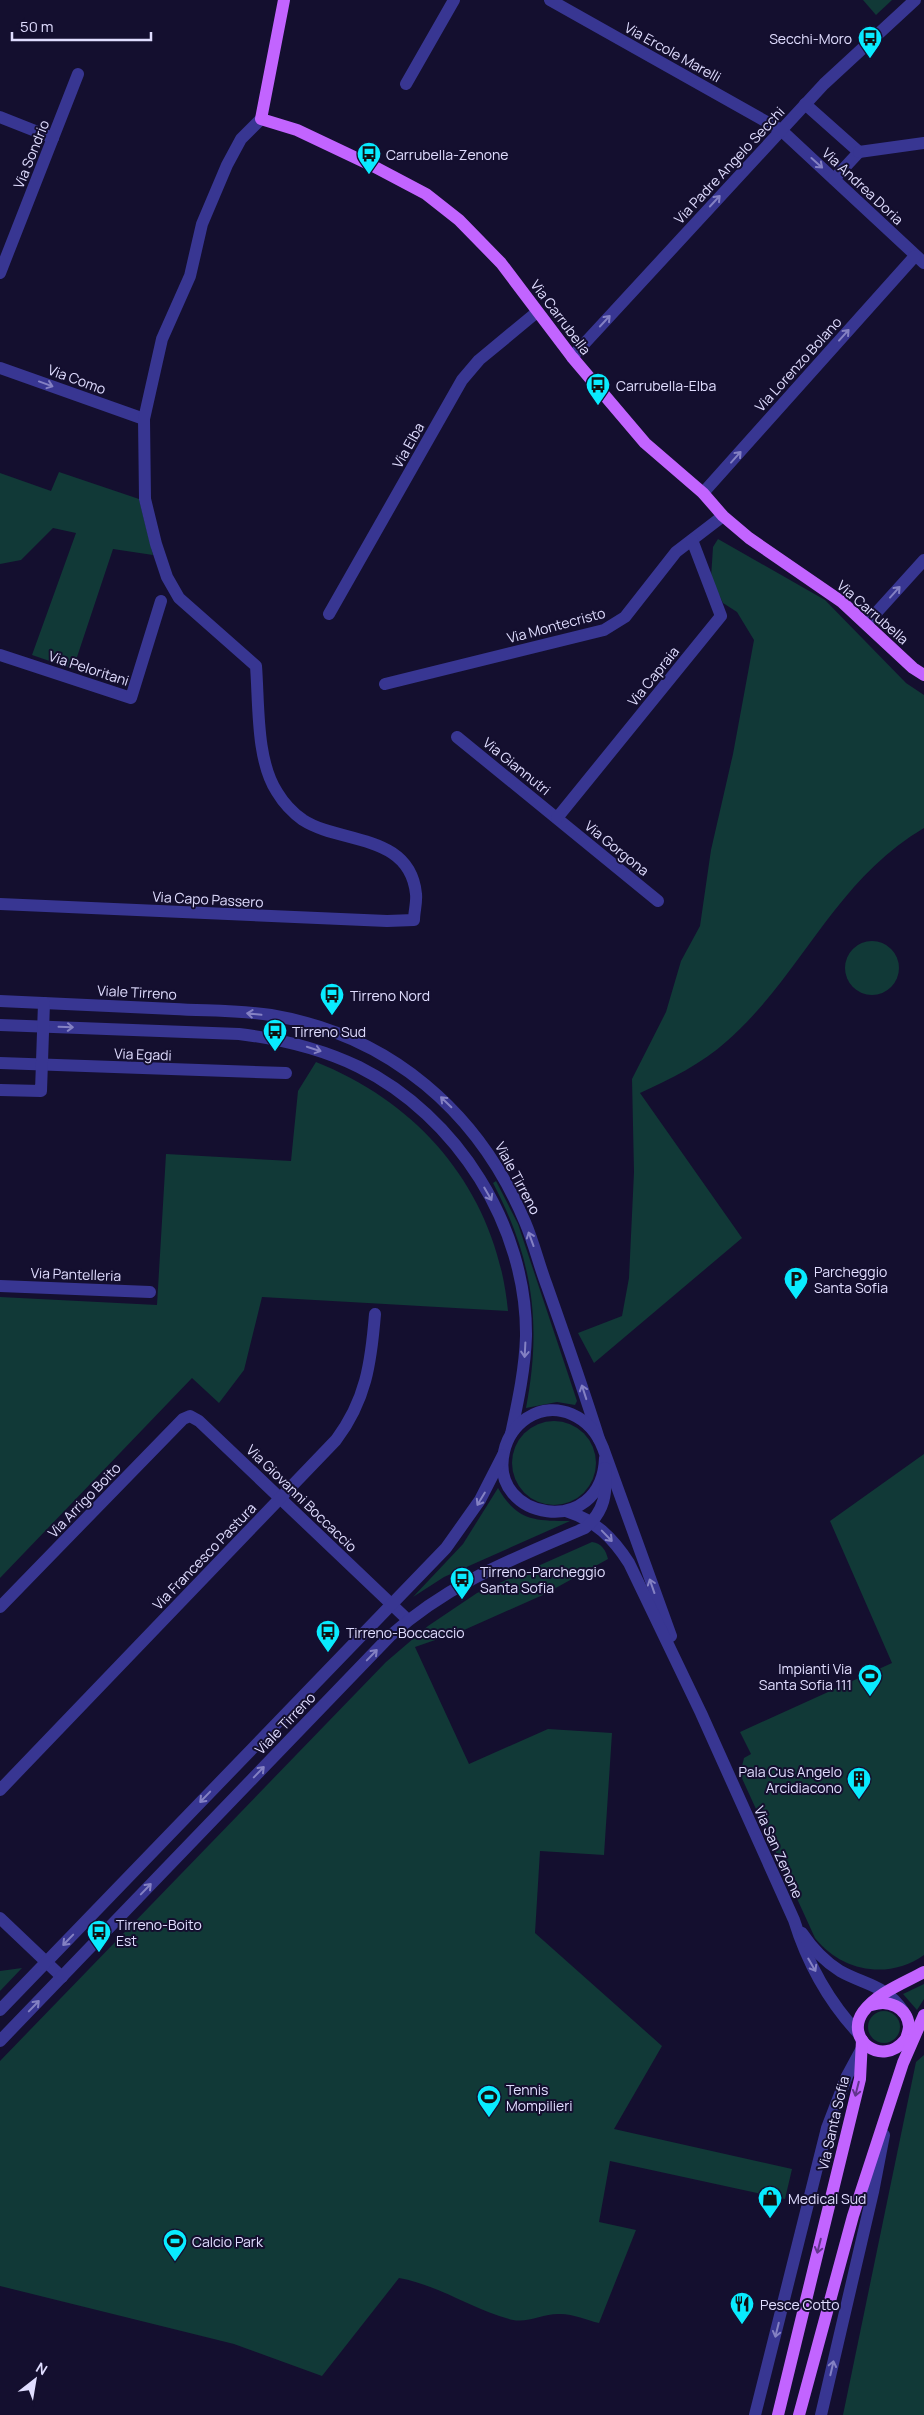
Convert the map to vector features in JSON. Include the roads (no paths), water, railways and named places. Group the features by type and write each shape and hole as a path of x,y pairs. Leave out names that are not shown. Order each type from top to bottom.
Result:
{"main road":[{"path":"261,118 284,0"},
{"name":"Via Carrubella","path":"261,118 297,130 373,166 426,194 459,220 501,263 572,357 646,443 704,493 723,516 768,552 842,602 924,675"},
{"path":"924,1972 886,1992 862,2014 861,2041 866,2046 880,2052 894,2050 906,2038 924,2014"},
{"path":"872,2005 878,2003 892,2004 903,2011 909,2026 903,2062"},
{"path":"799,2415 853,2216 888,2114 903,2062 924,2014"},
{"name":"Via Santa Sofia","path":"778,2415 860,2078 861,2041"}],"street":[{"path":"406,84 454,0"},
{"name":"Via Ercole Marelli","path":"550,0 780,130"},
{"name":"Via Padre Angelo Secchi","path":"572,357 780,130 915,0"},
{"name":"Via Sondrio","path":"0,273 78,74"},
{"path":"805,104 858,152"},
{"path":"0,117 53,138"},
{"path":"144,419 162,339 190,276 202,224 227,165 241,139 261,118"},
{"name":"Via Andrea Doria","path":"780,130 920,260"},
{"path":"834,179 858,152 924,143"},
{"name":"Via Lorenzo Bolano","path":"704,493 920,260"},
{"name":"Via Elba","path":"330,614 462,380 479,360 537,312"},
{"name":"Via Como","path":"0,368 144,419"},
{"name":"Via Capo Passero","path":"0,904 272,917 387,921 414,920 416,894 412,879 396,856 372,842 334,832 303,820 294,813 276,791 268,770 261,739 256,666 179,598 167,577 156,544 145,499 144,419"},
{"name":"Via Montecristo","path":"385,684 604,630 625,617 676,552 723,516"},
{"name":"Via Capraia","path":"557,818 721,616 692,540"},
{"path":"867,623 924,560"},
{"name":"Via Peloritani","path":"0,654 131,698 161,601"},
{"name":"Via Giannutri","path":"457,738 557,818"},
{"name":"Via Gorgona","path":"557,818 658,901"},
{"name":"Viale Tirreno","path":"0,1001 270,1015 331,1031 381,1054 425,1084 468,1126 496,1164 526,1222 600,1438"},
{"path":"0,1090 41,1091 44,1003"},
{"path":"0,1025 239,1034 271,1038 317,1050 359,1067 404,1095 436,1124 478,1176 507,1230 514,1252 526,1335 523,1375 511,1434 503,1455 504,1475 513,1493 528,1506 546,1512 566,1511 582,1504 595,1493 605,1463"},
{"name":"Via Egadi","path":"0,1063 286,1073"},
{"path":"478,1176 496,1164"},
{"name":"Via Pantelleria","path":"0,1286 150,1292"},
{"name":"Via Francesco Pastura","path":"0,1790 336,1440 356,1410 366,1384 375,1314"},
{"path":"511,1434 518,1425 531,1416 546,1411 567,1412 586,1422 600,1438 605,1463 607,1490 605,1500 593,1522"},
{"name":"Via Giovanni Boccaccio","path":"190,1416 199,1421 408,1620"},
{"name":"Via Arrigo Boito","path":"0,1607 183,1419 190,1416"},
{"name":"Viale Tirreno","path":"0,2010 446,1548 467,1521 492,1480 503,1455"},
{"path":"605,1463 701,1713"},
{"path":"566,1511 593,1522 622,1552 701,1713"},
{"name":"Viale Tirreno","path":"0,2041 408,1620 453,1588 585,1528 593,1522"},
{"name":"Via San Zenone","path":"701,1713 794,1920"},
{"path":"0,1918 62,1977"},
{"path":"794,1920 810,1944 831,1965 886,1992 896,2000 903,2011"},
{"path":"755,2415 827,2128 861,2041 804,1951 794,1920"},
{"path":"871,1984 898,1985"},
{"path":"821,2415 873,2192 888,2114"}],"place":[{"name":"Secchi-Moro","path":"870,59"},
{"name":"Carrubella-Zenone","path":"369,175"},
{"name":"Carrubella-Elba","path":"598,406"},
{"name":"Tirreno Nord","path":"332,1016"},
{"name":"Tirreno Sud","path":"275,1052"},
{"name":"Parcheggio Santa Sofia","path":"796,1300"},
{"name":"Tirreno-Parcheggio Santa Sofia","path":"462,1600"},
{"name":"Tirreno-Boccaccio","path":"328,1653"},
{"name":"Impianti Via Santa Sofia 111","path":"870,1697"},
{"name":"Pala Cus Angelo Arcidiacono","path":"859,1800"},
{"name":"Tirreno-Boito Est","path":"99,1953"},
{"name":"Tennis Mompilieri","path":"489,2118"},
{"name":"Medical Sud","path":"770,2219"},
{"name":"Calcio Park","path":"175,2262"},
{"name":"Pesce Cotto","path":"742,2325"}]}
